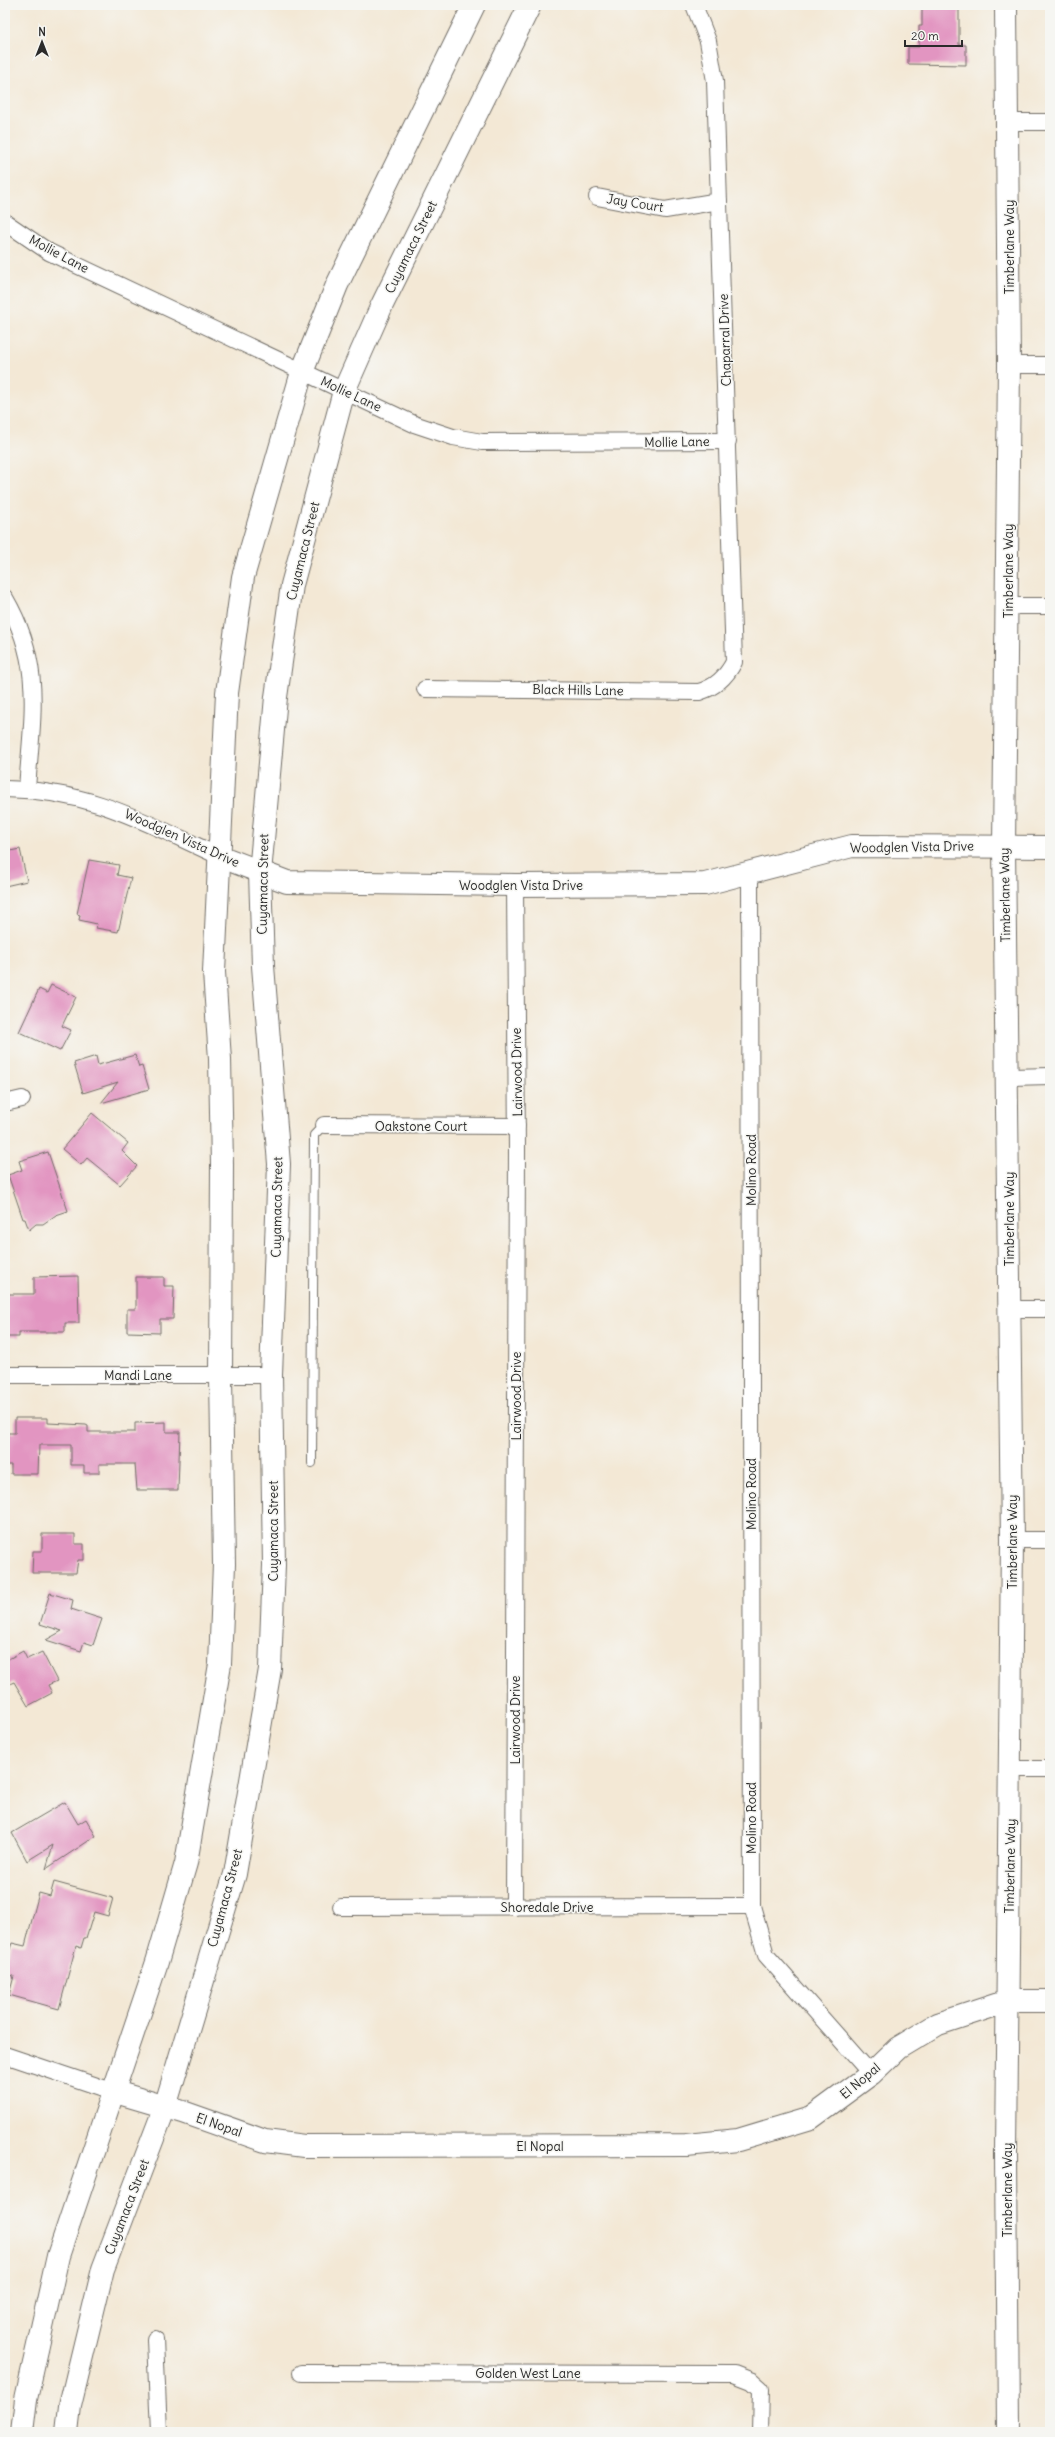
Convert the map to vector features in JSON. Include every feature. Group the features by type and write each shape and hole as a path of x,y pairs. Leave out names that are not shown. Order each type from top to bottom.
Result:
{"street":[{"path":"22,2432 26,2399 58,2256 156,1962 186,1862 220,1664 224,1564 221,1376 222,1165 220,1059 214,972 227,693 243,577 302,372 337,285 474,5"},
{"name":"Cuyamaca Street","path":"67,2432 70,2406 103,2269 165,2107 235,1874 270,1669 274,1564 271,1375 279,1164 263,966 260,873 266,786 276,697 292,585 344,391 382,305 530,5"},
{"name":"Chaparral Drive","path":"694,5 708,41 715,82 728,441 734,662 726,677"},
{"name":"Timberlane Way","path":"1006,5 1009,122 1009,365 1008,606 1004,847 1008,1077 1012,1540 1011,1769 1006,2153 1008,2432"},
{"path":"1009,122 1050,122"},
{"name":"Jay Court","path":"597,197 666,210 719,201"},
{"name":"Mollie Lane","path":"5,222 49,252 414,424 453,437 482,442 728,441"},
{"path":"1009,365 1050,365"},
{"path":"5,598 24,636 32,676 27,789"},
{"path":"1008,606 1050,606"},
{"name":"Black Hills Lane","path":"426,689 699,692 710,689 726,677"},
{"name":"Woodglen Vista Drive","path":"5,789 27,789 72,795 115,808 219,856 260,873 287,882 515,885 705,884 852,846 1050,847"},
{"name":"Molino Road","path":"750,873 752,1906 766,1955 870,2074"},
{"name":"Lairwood Drive","path":"514,1907 517,1126 515,885"},
{"path":"1008,1077 1050,1076"},
{"path":"5,1103 22,1099"},
{"name":"Oakstone Court","path":"324,1125 517,1126"},
{"path":"1009,1309 1050,1309"},
{"name":"Mandi Lane","path":"5,1375 271,1375"},
{"path":"1012,1540 1050,1540"},
{"path":"1011,1769 1050,1769"},
{"name":"Shoredale Drive","path":"342,1907 752,1906"},
{"name":"El Nopal","path":"5,2055 265,2141 304,2146 686,2145 738,2140 811,2118 870,2074 898,2048 938,2024 1008,2001 1050,2001"},
{"path":"156,2339 159,2432"},
{"name":"Golden West Lane","path":"301,2373 734,2374 752,2381 761,2389 760,2432"}],"lane":[{"path":"312,1463 314,1135 324,1125"}],"building":[{"path":"922,5 959,5 959,45 966,45 966,65 908,64 908,47 919,47 919,26 922,26"},
{"path":"20,849 27,881 5,886 5,852"},
{"path":"89,860 119,865 117,875 131,878 118,932 96,928 97,924 79,920 80,915 77,914"},
{"path":"51,985 76,997 62,1026 71,1030 60,1051 19,1032 39,989 47,993"},
{"path":"135,1055 139,1067 142,1066 149,1089 101,1103 118,1082 83,1093 74,1063 96,1056 98,1065"},
{"path":"92,1113 128,1143 122,1151 137,1166 120,1185 87,1158 81,1165 62,1149"},
{"path":"48,1152 68,1211 56,1215 43,1224 36,1224 29,1230 25,1219 23,1219 8,1175 22,1170 19,1161"},
{"path":"78,1276 79,1323 65,1323 65,1332 19,1332 19,1337 5,1337 5,1294 34,1294 34,1277"},
{"path":"136,1277 164,1277 164,1286 174,1286 173,1319 160,1319 160,1333 127,1332 127,1309 136,1309"},
{"path":"15,1418 48,1418 48,1423 86,1425 88,1426 88,1432 135,1432 135,1423 166,1422 166,1432 180,1432 178,1490 137,1490 135,1464 99,1464 99,1473 84,1473 84,1465 71,1465 71,1445 39,1445 38,1474 11,1474 11,1465 5,1465 5,1433 15,1433"},
{"path":"42,1534 75,1534 75,1544 84,1544 84,1560 78,1560 76,1573 32,1573 33,1551 42,1551"},
{"path":"50,1593 73,1600 71,1609 102,1619 93,1645 84,1642 81,1651 46,1640 62,1631 40,1624"},
{"path":"23,1651 27,1659 42,1652 57,1681 48,1685 52,1693 28,1706 14,1682 5,1686 5,1661"},
{"path":"65,1802 78,1824 86,1819 96,1836 46,1869 53,1845 27,1861 12,1833"},
{"path":"54,1882 113,1898 108,1916 94,1912 86,1938 84,1938 81,1948 76,1946 59,2009 9,1995 14,1976 5,1974 5,1963 12,1943 25,1946 39,1893 50,1896"}]}
